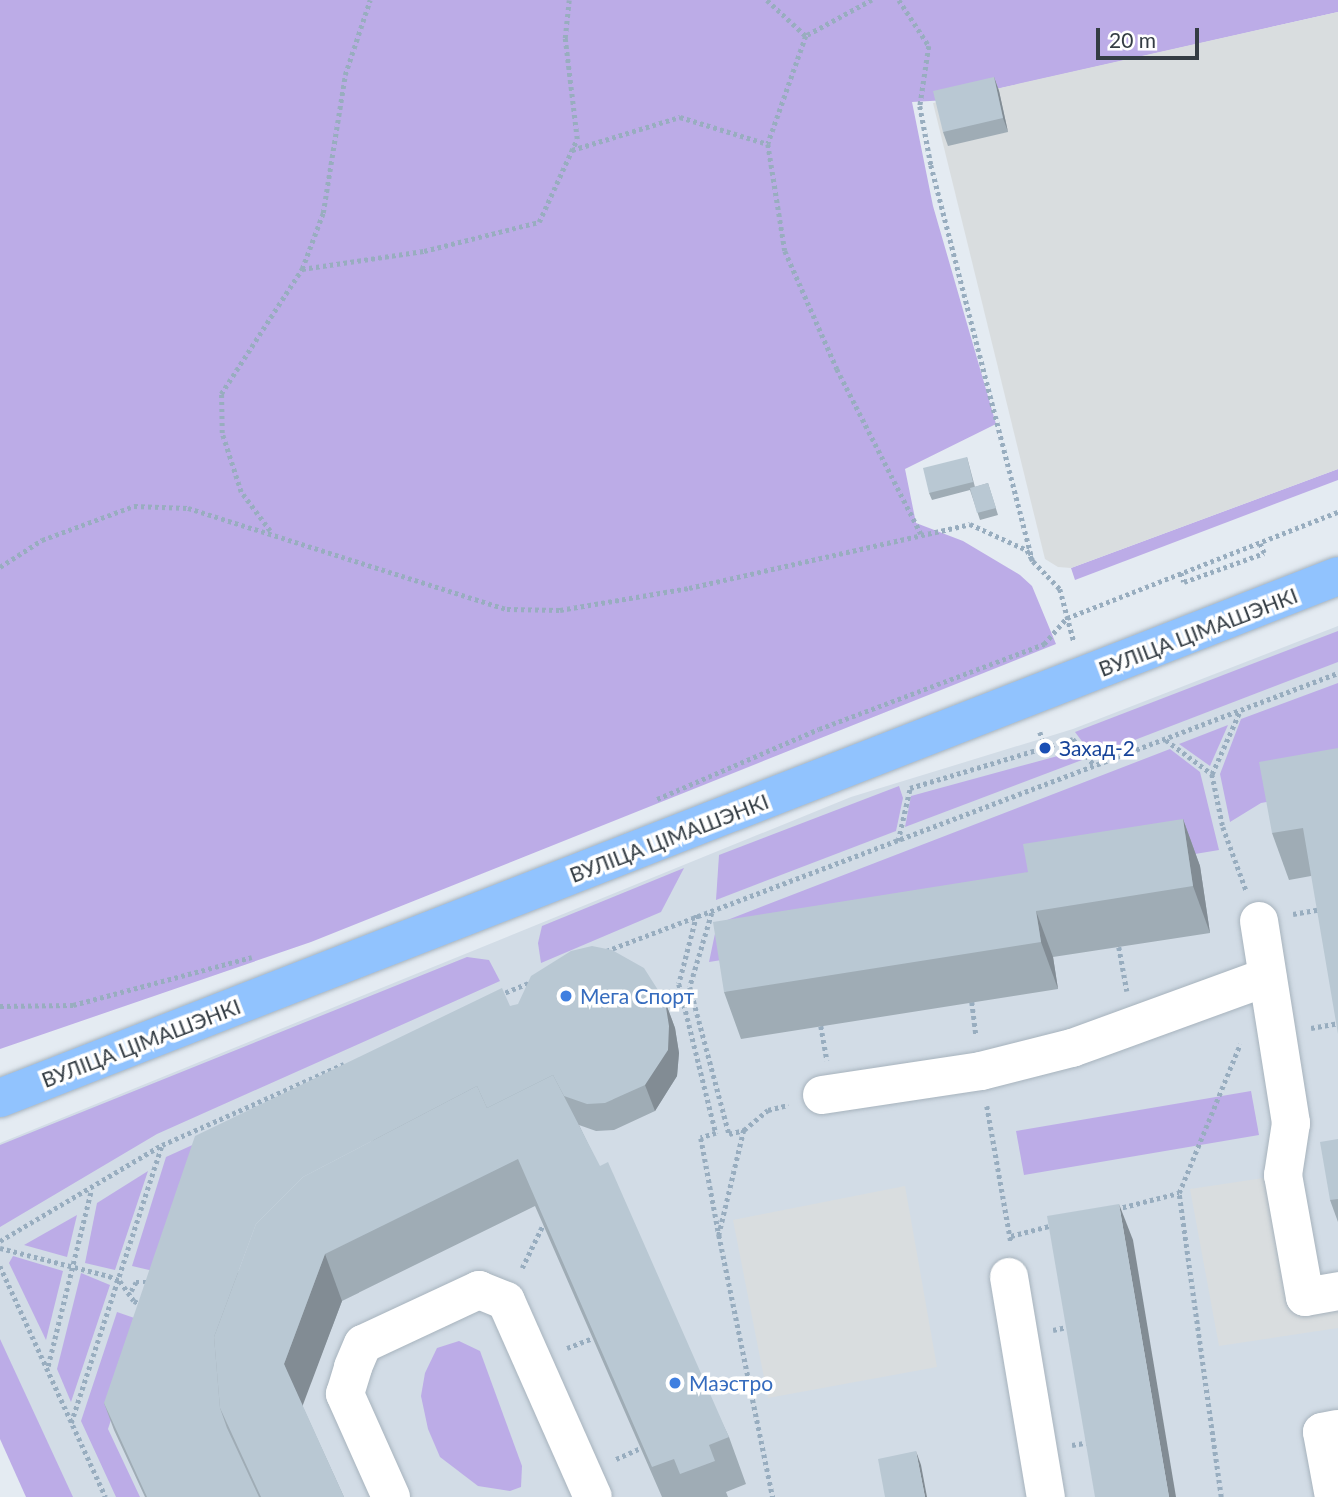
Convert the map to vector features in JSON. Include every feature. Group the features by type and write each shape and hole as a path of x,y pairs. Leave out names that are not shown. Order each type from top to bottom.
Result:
{"main road":[{"name":"ВУЛІЦА ЦІМАШЭНКІ","path":"0,1098 1338,576"}],"lane":[{"path":"1259,921 1291,1123 1283,1175 1305,1297 1338,1291"},
{"path":"822,1095 981,1071 1072,1048 1267,978"},
{"path":"1009,1277 1046,1497"},
{"path":"391,1497 345,1394 363,1345 479,1290 506,1301 593,1497"},
{"path":"1334,1497 1322,1432 1338,1429"}],"path":[{"path":"271,532 241,492 222,433 221,394 302,269 323,213 345,75 370,0"},
{"path":"302,269 424,251 539,222 577,139 565,38 569,0"},
{"path":"767,0 806,36"},
{"path":"873,0 806,36 768,144 785,251 837,369 921,534"},
{"path":"899,0 929,46 920,106 931,165 1033,561"},
{"path":"572,150 680,117 768,144"},
{"path":"0,567 42,540 134,506 188,508 271,532 507,609 560,610 802,565 970,524 1027,550 1033,561 1060,589 1084,676"},
{"path":"644,804 819,729 1044,644 1068,618 1338,512"},
{"path":"1181,573 1184,582 1264,553 1260,544"},
{"path":"599,954 1338,673"},
{"path":"1240,710 1212,774 1223,827 1259,921"},
{"path":"898,842 909,788 1073,739 1095,766"},
{"path":"1166,740 1212,774"},
{"path":"712,913 690,988 729,1135 744,1130 768,1110 822,1095"},
{"path":"697,915 679,984 716,1133 701,1138 773,1497"},
{"path":"0,1006 73,1005 265,952"},
{"path":"488,1000 538,979"},
{"path":"1221,1497 1179,1193 1242,1038"},
{"path":"0,1241 91,1190 162,1145 350,1062"},
{"path":"981,1071 1011,1236 1063,1223"},
{"path":"719,1235 744,1130"},
{"path":"71,1423 120,1281 162,1145"},
{"path":"48,1367 91,1190"},
{"path":"1102,1213 1179,1193"},
{"path":"506,1301 543,1224"},
{"path":"0,1248 74,1266 120,1281 131,1291 138,1304 152,1302"},
{"path":"0,1266 106,1497"},
{"path":"131,1291 142,1280 155,1289"}],"shaded area":[{"path":"0,0 1338,0 1338,12 948,100 912,102 933,206 996,424 905,469 916,523 963,541 1020,575 1032,586 1056,644 311,942 0,1049"},
{"path":"1338,12 1338,469 1071,568 1058,567 1045,559 933,103"},
{"path":"1338,469 1338,480 1075,580 1071,568"},
{"path":"1338,626 1338,1497 40,1497 0,1408 0,1143 851,797 1073,729"},
{"path":"1338,631 1338,662 1093,756 1075,732"},
{"path":"1338,683 1338,789 1261,803 1230,822 1220,774 1241,719"},
{"path":"1228,725 1210,766 1179,744"},
{"path":"1170,749 1200,772 1219,850 1027,882 1032,911 709,962 717,924"},
{"path":"1076,751 1082,760 905,827 911,796"},
{"path":"899,786 903,798 896,831 716,900 719,855"},
{"path":"684,868 661,912 541,963 538,943 542,926"},
{"path":"467,957 489,960 500,981 157,1134 0,1227 0,1145"},
{"path":"367,1066 162,1273 132,1266 166,1157"},
{"path":"1251,1091 1259,1135 1024,1175 1016,1131"},
{"path":"148,1171 115,1270 85,1263 97,1203"},
{"path":"1283,1175 1305,1296 1338,1291 1338,1328 1219,1346 1190,1189"},
{"path":"905,1186 937,1367 768,1398 733,1220"},
{"path":"77,1215 67,1257 24,1245"},
{"path":"13,1256 63,1271 46,1340 9,1263"},
{"path":"81,1273 110,1285 71,1402 57,1369"},
{"path":"117,1312 143,1321 108,1429 140,1497 116,1497 81,1421"},
{"path":"0,1339 73,1497 26,1497 0,1439"},
{"path":"459,1341 480,1351 522,1466 521,1487 510,1491 478,1486 440,1457 428,1429 421,1396 425,1373 437,1348"}],"building":[{"path":"994,77 1003,118 943,132 933,91"},
{"path":"967,457 973,482 929,493 923,468"},
{"path":"988,483 996,508 977,513 970,488"},
{"path":"1338,748 1338,1034 1303,828 1272,833 1259,762"},
{"path":"1183,819 1193,886 1036,911 1041,942 724,992 713,922 1028,872 1023,844"},
{"path":"592,946 612,950 644,968 665,1001 669,1026 668,1050 645,1085 605,1103 587,1104 564,1096 553,1075 487,1108 477,1086 303,1177 256,1224 214,1337 220,1408 259,1497 147,1497 104,1403 195,1136 502,988 510,1006 518,1004 531,976 571,951"},
{"path":"553,1075 600,1166 608,1162 729,1437 709,1445 715,1461 680,1474 674,1459 652,1467 518,1159 325,1254 284,1364 344,1497 261,1497 220,1408 214,1337 256,1224 303,1177 477,1086 487,1108"},
{"path":"1338,1139 1338,1199 1330,1200 1320,1142"},
{"path":"1119,1204 1169,1497 1095,1497 1047,1216"},
{"path":"916,1451 925,1497 885,1497 878,1459"}],"place":[{"name":"Захад-2","path":"1045,748"},
{"name":"Мега Спорт","path":"566,996"},
{"name":"Маэстро","path":"675,1383"}]}
